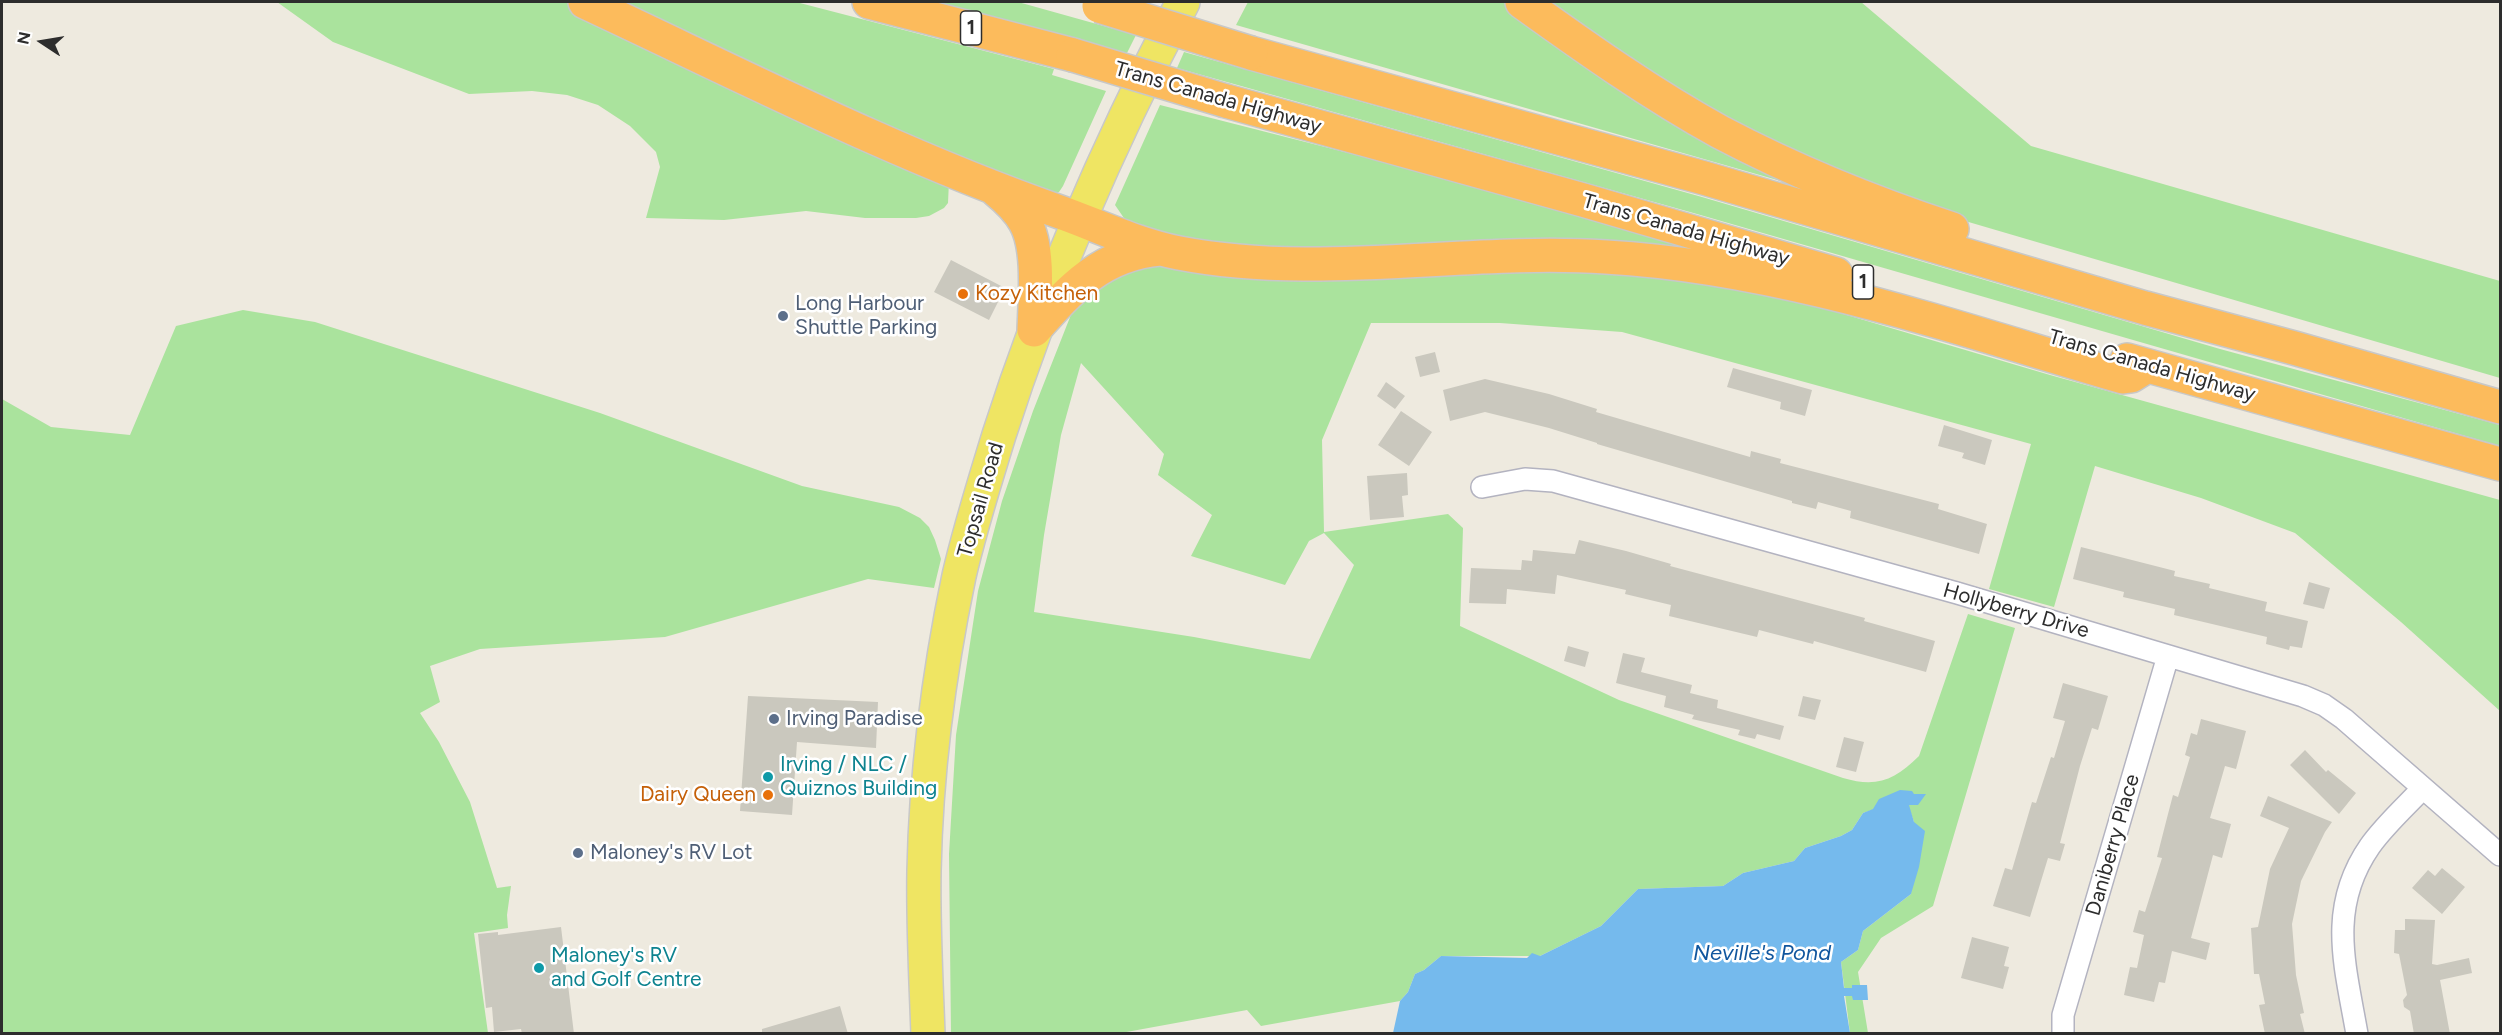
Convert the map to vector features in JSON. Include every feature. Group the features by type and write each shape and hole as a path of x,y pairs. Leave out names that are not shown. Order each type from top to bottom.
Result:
{"highway":[{"path":"585,2 906,152 995,189 1162,249 1230,260 1278,262 1373,262 1552,255 1631,259 1719,271 1809,289 1915,316 2123,377 2162,370 2199,397 2357,440 2500,483"},
{"name":"Trans Canada Highway","path":"869,2 1073,56 1583,200 2162,370 2500,464"},
{"path":"1522,2 1654,93 1721,132 1815,177 1880,204 2115,282 2156,311 2193,304 2500,388"},
{"path":"1090,4 1251,52 1704,178 2156,311 2351,363 2500,407"},
{"path":"995,189 1017,210 1030,234 1034,268 1034,330"},
{"path":"1034,330 1076,285 1103,265 1120,257 1162,249"}],"main road":[{"name":"Topsail Road","path":"928,1034 924,861 932,754 941,678 959,576 975,513 1034,330 1079,218 1124,119 1183,2"}],"street":[{"name":"Hollyberry Drive","path":"1482,487 1525,479 1553,481 1957,593 2302,696 2324,705 2500,855"},
{"name":"Daniberry Place","path":"2063,1034 2063,1016 2168,656"},
{"path":"2357,1034 2342,947 2343,905 2350,882 2371,845 2423,788"}],"green space":[{"path":"277,2 567,2 949,181 948,203 944,208 929,216 916,218 865,218 806,211 724,220 646,218 660,167 656,152 630,126 598,105 567,95 532,91 469,94 333,42"},
{"path":"603,2 796,2 1054,69 1052,75 1106,91 1063,186 1059,192 1045,196"},
{"path":"936,2 1018,2 1136,35 1127,53"},
{"path":"1248,2 1507,2 1861,204 1236,25"},
{"path":"1537,2 1861,2 2031,146 2500,281 2500,378 1897,201 1729,127"},
{"path":"1184,52 1702,197 2220,349 2500,425 2500,446 1697,214 1177,68"},
{"path":"1160,105 1561,207 1774,269 1219,250 1128,224 1115,205"},
{"path":"1131,265 1582,267 1754,291 1840,313 2050,375 2500,500 2500,711 2401,622 2295,533 2201,498 2095,466 2054,607 1989,589 2031,444 1622,332 1500,323 1371,323 1322,440 1324,532 1448,514 1463,528 1460,626 1619,700 1843,778 1866,782 1885,780 1902,771 1919,756 1968,614 2015,628 1933,906 1881,938 1858,972 1868,1033 1850,1033 1841,962 1858,950 1863,931 1911,894 1914,822 1908,805 1920,794 1863,813 1852,830 1805,848 1794,861 1743,873 1723,886 1638,889 1601,926 1540,956 1441,956 1424,970 1415,974 1408,992 1400,1001 1261,1026 1247,1010 1121,1033 951,1034 949,854 956,735 978,591 1002,501 1033,411 1076,302","holes":["1081,363 1164,454 1158,475 1212,515 1191,556 1285,585 1309,541 1324,533 1354,565 1310,659 1194,637 1034,612 1061,435"]},
{"path":"243,310 315,322 600,413 802,486 899,507 920,518 929,527 935,540 941,559 934,588 868,579 665,637 480,649 430,666 440,702 420,713 439,742 470,802 497,888 511,886 507,915 508,928 474,933 488,1033 2,1033 2,399 51,427 130,435 176,326"}],"water":[{"name":"Neville's Pond","path":"1900,790 1912,791 1914,794 1926,794 1918,805 1909,805 1914,822 1925,831 1919,867 1911,894 1863,931 1858,950 1841,962 1844,988 1852,988 1852,985 1867,985 1868,1000 1853,1000 1852,996 1844,996 1850,1033 1393,1033 1400,1001 1408,992 1415,974 1424,970 1441,956 1527,958 1532,953 1540,956 1601,926 1638,889 1723,886 1743,873 1794,861 1805,848 1852,830 1863,813 1873,809 1879,799"}],"building":[{"path":"951,260 1005,288 989,320 934,292"},
{"path":"1435,352 1440,372 1420,377 1415,357"},
{"path":"1733,368 1812,390 1805,416 1780,409 1781,402 1727,387"},
{"path":"1485,379 1549,394 1597,409 1596,412 1750,457 1751,451 1781,459 1780,463 1939,504 1938,509 1987,524 1979,554 1850,518 1851,511 1818,502 1816,509 1792,503 1792,501 1549,428 1485,412 1450,421 1443,390"},
{"path":"1386,382 1405,396 1395,409 1377,396"},
{"path":"1401,411 1432,432 1409,466 1378,445"},
{"path":"1944,425 1992,440 1985,465 1962,458 1964,453 1938,446"},
{"path":"1407,473 1408,495 1402,496 1404,517 1370,520 1367,476"},
{"path":"1579,540 1865,618 1864,621 1935,641 1926,672 1814,641 1813,644 1759,630 1757,637 1669,616 1671,605 1625,594 1626,590 1557,575 1555,594 1507,589 1506,604 1469,603 1471,568 1521,570 1522,560 1532,561 1533,550 1575,554"},
{"path":"2081,547 2175,571 2174,576 2210,584 2209,588 2267,602 2265,611 2308,621 2302,648 2290,646 2289,650 2266,644 2267,637 2174,615 2175,609 2123,597 2124,592 2073,579"},
{"path":"2309,582 2330,588 2324,609 2303,604"},
{"path":"1568,646 1589,652 1585,667 1564,661"},
{"path":"1623,653 1645,658 1641,672 1692,685 1690,693 1718,700 1717,708 1784,726 1780,740 1757,734 1755,739 1738,735 1740,730 1692,719 1694,715 1664,707 1666,696 1616,683"},
{"path":"2063,683 2108,696 2098,730 2092,728 2080,766 2060,843 2065,844 2060,861 2048,858 2030,917 1993,906 2005,868 2012,870 2032,802 2036,803 2051,757 2054,758 2065,721 2053,718"},
{"name":"Irving / NLC / Quiznos Building","path":"748,696 878,702 876,748 797,742 792,815 740,811"},
{"path":"1803,696 1821,700 1815,720 1798,716"},
{"path":"2201,719 2246,731 2236,769 2225,766 2210,818 2231,824 2222,858 2213,855 2191,938 2210,943 2206,960 2172,951 2165,983 2159,982 2154,1002 2124,995 2130,967 2137,968 2144,935 2133,932 2139,910 2145,912 2162,858 2157,857 2173,795 2178,797 2190,757 2185,755 2191,733 2197,735"},
{"path":"1844,737 1864,742 1856,772 1836,767"},
{"path":"2305,750 2326,772 2328,770 2356,793 2339,814 2290,765"},
{"path":"2268,796 2332,822 2301,881 2292,924 2296,975 2304,1013 2300,1014 2305,1034 2265,1034 2259,1005 2265,1004 2259,974 2254,974 2251,928 2258,927 2270,869 2289,828 2260,816"},
{"path":"2442,868 2465,887 2442,914 2412,888 2428,870 2435,876"},
{"path":"2405,919 2435,920 2432,964 2469,958 2472,973 2440,980 2450,1034 2414,1034 2410,1011 2404,1007 2403,1000 2407,995 2399,954 2394,953 2395,930 2405,930"},
{"name":"Maloney's RV and Golf Centre","path":"561,927 574,1034 522,1034 521,1029 494,1032 492,1007 486,1008 478,934 498,932 498,935"},
{"path":"1972,937 2009,947 2004,966 2009,967 2003,989 1961,978"},
{"path":"840,1006 848,1034 762,1034 762,1029"}],"place":[{"name":"Kozy Kitchen","path":"963,294"},
{"name":"Long Harbour Shuttle Parking","path":"783,316"},
{"name":"Irving Paradise","path":"774,719"},
{"name":"Irving / NLC / Quiznos Building","path":"768,777"},
{"name":"Dairy Queen","path":"768,795"},
{"name":"Maloney's RV Lot","path":"578,853"},
{"name":"Maloney's RV and Golf Centre","path":"539,968"}]}
